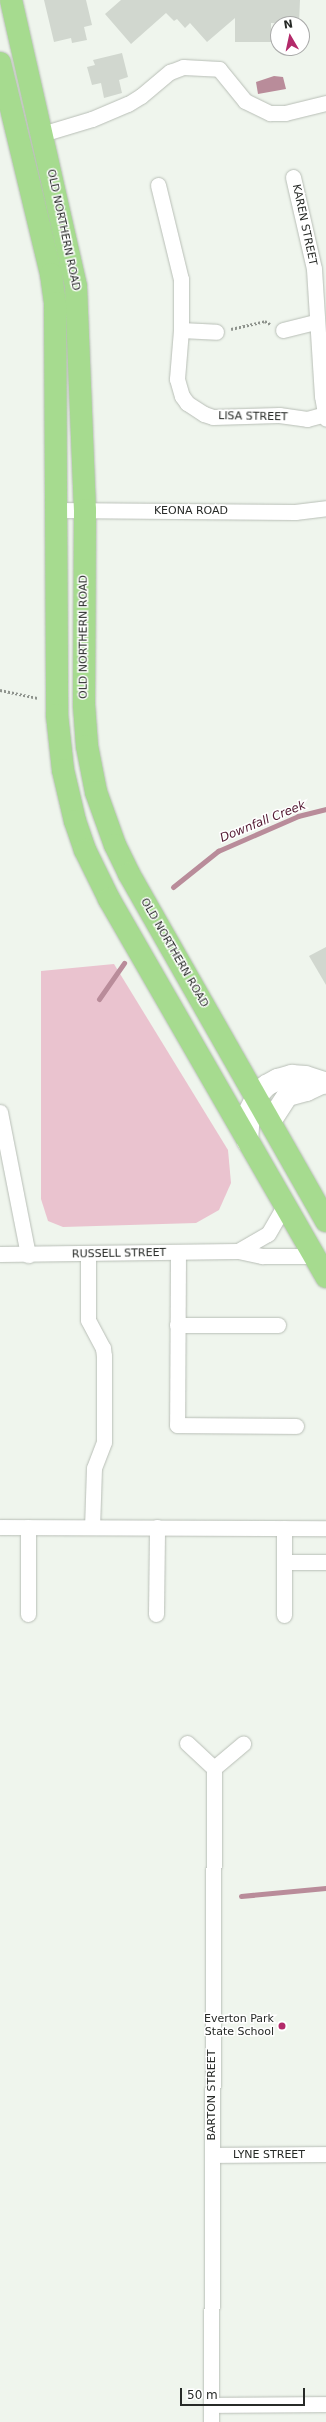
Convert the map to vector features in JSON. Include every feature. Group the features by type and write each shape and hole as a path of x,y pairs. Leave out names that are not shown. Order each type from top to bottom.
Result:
{"highway":[{"name":"OLD NORTHERN ROAD","path":"11,0 76,287 85,510 84,705 87,746 96,792 115,845 129,874 326,1222"},
{"name":"OLD NORTHERN ROAD","path":"0,63 53,288 56,335 57,715 63,770 75,821 85,850 109,899 326,1277"}],"street":[{"path":"42,134 92,118 128,104 141,96 170,72 183,67 219,69 245,101 270,113 285,113 326,103"},
{"name":"KAREN STREET","path":"293,177 312,256 316,322 326,416"},
{"name":"LISA STREET","path":"158,185 181,279 181,330 177,379 182,396 196,410 204,414 222,417 264,415 307,419 326,416"},
{"path":"283,330 316,322"},
{"path":"181,330 216,332"},
{"name":"KEONA ROAD","path":"56,510 294,512 326,508"},
{"path":"247,1141 249,1110 256,1096 266,1085 284,1076 305,1076 323,1083"},
{"path":"270,1121 287,1095 306,1090 323,1083"},
{"path":"0,1112 4,1156 28,1255"},
{"name":"RUSSELL STREET","path":"238,1251 268,1234 285,1205"},
{"name":"RUSSELL STREET","path":"0,1254 28,1255 238,1251 262,1256 314,1256"},
{"path":"178,1253 176,1425 296,1426"},
{"path":"88,1254 88,1320 103,1348 104,1356 104,1442 94,1468 92,1527"},
{"path":"177,1325 278,1325"},
{"path":"0,1527 326,1528"},
{"path":"28,1527 28,1614"},
{"path":"156,1614 157,1528"},
{"path":"284,1528 284,1615"},
{"path":"284,1562 326,1562"},
{"path":"187,1743 214,1768 243,1744"},
{"name":"BARTON STREET","path":"211,2422 214,1768"},
{"name":"LYNE STREET","path":"212,2155 326,2154"},
{"path":"211,2405 326,2404"}],"path":[{"path":"216,332 265,321 283,330"},
{"path":"0,690 40,698"}],"shaded area":[{"path":"274,76 283,77 286,89 258,94 256,82"},
{"path":"114,964 228,1150 231,1183 219,1210 196,1223 63,1227 48,1221 41,1199 41,971"}],"building":[{"path":"44,0 86,0 92,25 84,27 87,40 72,43 71,38 54,42"},
{"path":"121,0 300,0 299,16 270,16 270,42 235,42 235,18 207,42 190,23 185,28 177,19 174,21 166,13 131,44 105,14"},
{"path":"122,53 128,77 119,80 122,93 104,98 101,83 92,85 87,67 95,65 93,60"},
{"path":"326,947 326,985 309,956"}],"waterway":[{"name":"Downfall Creek","path":"173,887 218,851 298,816 326,809"},
{"path":"99,999 124,963"},
{"path":"241,1896 326,1888"}],"place":[{"name":"Everton Park State School","path":"282,2026"}]}
